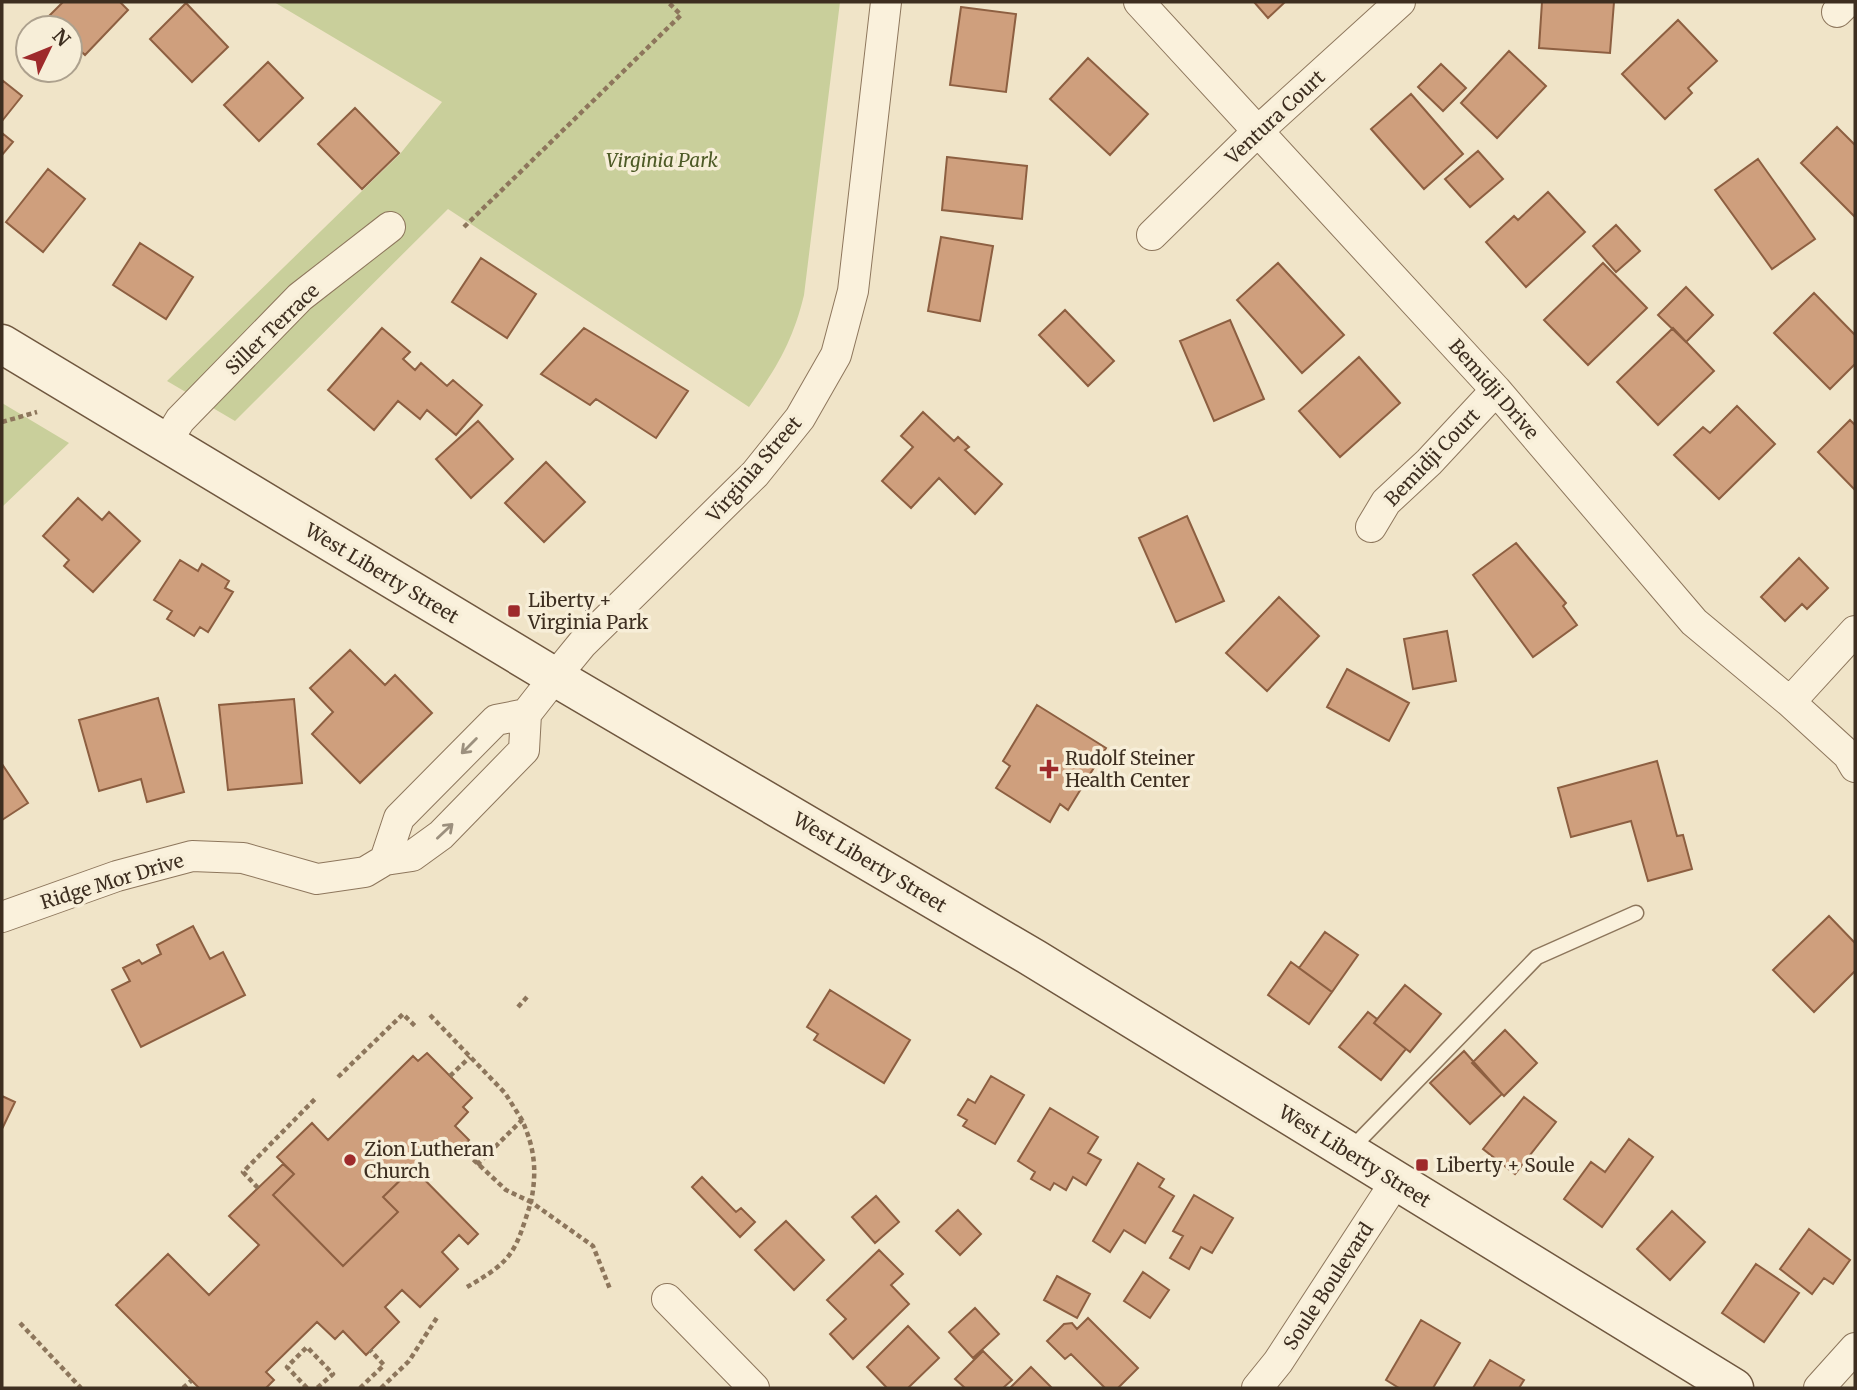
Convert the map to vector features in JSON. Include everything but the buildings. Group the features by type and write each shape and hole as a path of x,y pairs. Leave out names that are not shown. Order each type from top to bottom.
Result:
{"main road":[{"name":"West Liberty Street","path":"2,344 555,677 1035,959 1734,1388"}],"street":[{"name":"Virginia Street","path":"555,677 582,644 755,474 800,418 836,355 853,292 886,2"},
{"name":"Bemidji Drive","path":"1139,2 1496,390 1694,622 1790,702 1848,755 1855,768"},
{"name":"Ventura Court","path":"1152,235 1259,130 1400,2"},
{"name":"Siller Terrace","path":"166,443 180,421 300,297 390,227"},
{"name":"Bemidji Court","path":"1371,527 1386,502 1429,462 1496,390"},
{"path":"1790,702 1855,631"},
{"path":"385,860 399,818 496,720 526,715 555,677"},
{"name":"Ridge Mor Drive","path":"2,917 117,876 192,856 243,858 317,879 365,872 385,860 412,856 441,835 524,750 526,715"},
{"name":"Soule Boulevard","path":"1257,1388 1278,1362 1396,1181"},
{"path":"667,1299 754,1388"},
{"path":"1819,1388 1855,1348"}],"lane":[{"path":"1348,1152 1537,957 1636,913"}],"path":[{"path":"464,227 681,15 668,2"},
{"path":"2,422 37,412"},
{"path":"518,1007 527,998"},
{"path":"338,1077 403,1014 417,1028"},
{"path":"430,1015 505,1093 532,1142 536,1172 531,1202 516,1248 499,1269 467,1287"},
{"path":"450,1076 470,1057"},
{"path":"258,1188 243,1172 315,1099"},
{"path":"477,1165 522,1120"},
{"path":"461,1147 506,1190 531,1202 593,1247 610,1289"},
{"path":"381,1388 409,1361 438,1316"},
{"path":"20,1323 81,1388"},
{"path":"307,1388 287,1367 307,1347 332,1374 317,1388"},
{"path":"360,1388 384,1365 370,1350"},
{"path":"183,1388 191,1381"},
{"path":"324,1382 330,1388"}],"green space":[{"name":"Virginia Park","path":"274,2 840,2 804,295 795,327 782,354 749,407 448,209 235,421 167,381 400,154 442,102"},
{"path":"2,403 69,443 2,507"}],"place":[{"name":"Liberty + Virginia Park","path":"514,611"},
{"name":"Rudolf Steiner Health Center","path":"1049,769"},
{"name":"Zion Lutheran Church","path":"350,1160"},
{"name":"Liberty + Soule","path":"1422,1165"}]}
